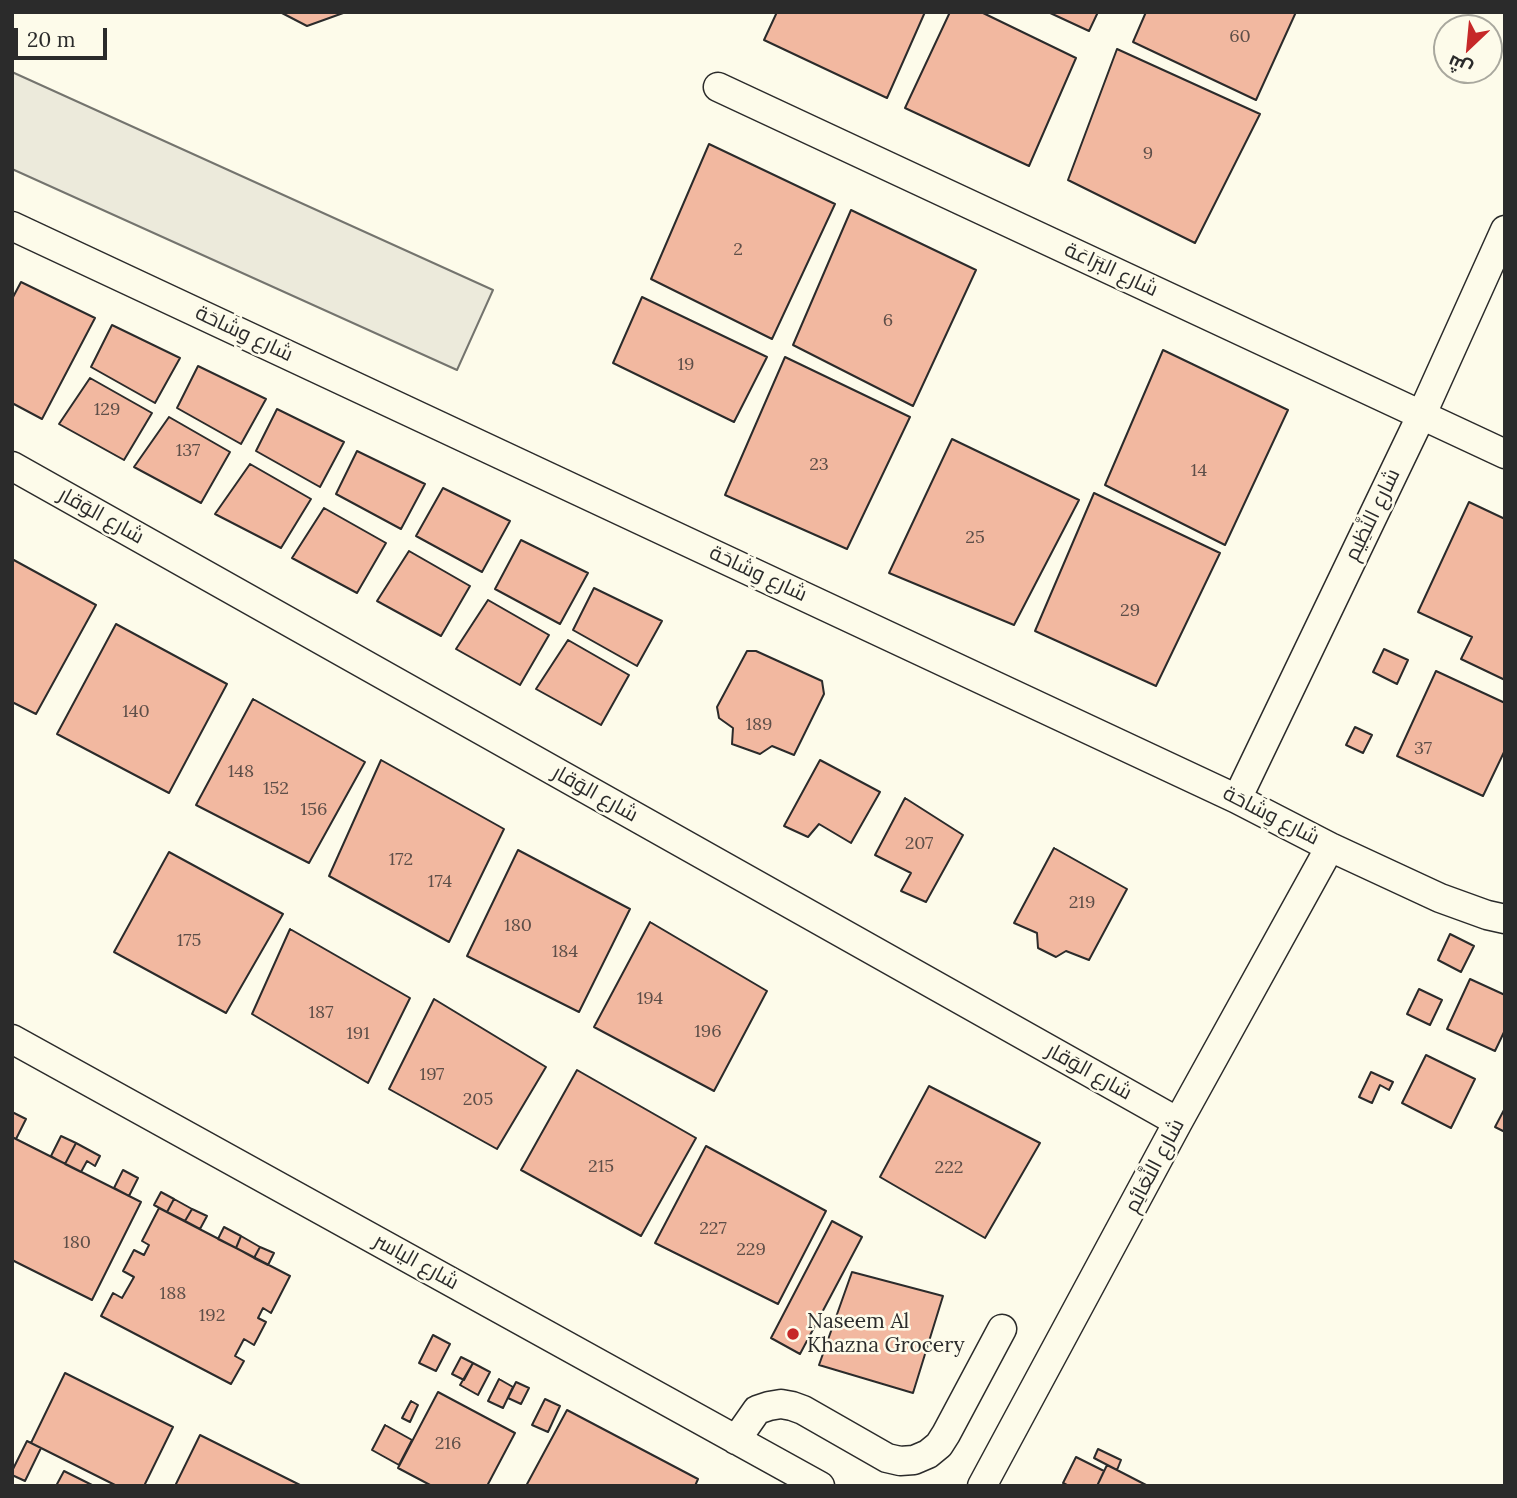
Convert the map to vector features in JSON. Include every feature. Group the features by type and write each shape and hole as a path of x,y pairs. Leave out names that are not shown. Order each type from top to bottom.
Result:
{"street":[{"name":"شارع البَرَاعَة","path":"718,87 1505,454"},
{"name":"شارع وِشَاحَة","path":"12,226 1237,799 1330,847 1440,898 1505,919"},
{"name":"شارع النَّظِيم","path":"1237,799 1422,414 1505,230"},
{"name":"شارع الوَقار","path":"12,466 1178,1122"},
{"name":"شارع النَّعَائِم","path":"982,1486 1330,847"},
{"name":"شارع الياسر","path":"12,1039 820,1486"},
{"path":"736,1440 757,1410 781,1404 803,1410 887,1458 914,1460 939,1445 1002,1329"}],"shaded area":[{"path":"12,72 493,290 457,370 12,169"}],"building":[{"path":"280,12 346,12 307,26"},
{"path":"777,12 925,12 887,98 764,40"},
{"path":"950,12 981,12 1076,58 1029,166 905,108"},
{"path":"1048,12 1098,12 1089,31"},
{"path":"1146,12 1296,12 1256,100 1133,42"},
{"path":"1117,49 1260,114 1195,243 1068,180"},
{"path":"709,144 835,204 772,339 651,279"},
{"path":"851,210 976,270 913,406 793,345"},
{"path":"21,282 95,318 42,419 12,403 12,299"},
{"path":"642,297 767,357 734,422 613,363"},
{"path":"112,325 180,358 155,403 91,367"},
{"path":"1163,350 1288,410 1225,545 1105,485"},
{"path":"785,357 910,417 847,549 725,495"},
{"path":"198,366 266,399 241,444 177,408"},
{"path":"90,378 152,413 124,460 59,424"},
{"path":"277,409 344,442 320,487 256,451"},
{"path":"169,417 230,452 201,503 134,467"},
{"path":"952,439 1079,500 1014,625 889,573"},
{"path":"357,451 425,484 401,529 336,494"},
{"path":"250,464 311,499 281,548 215,514"},
{"path":"443,488 510,521 482,572 416,536"},
{"path":"1094,493 1220,553 1156,686 1035,631"},
{"path":"1469,502 1505,519 1505,680 1461,659 1472,637 1418,612"},
{"path":"324,508 386,543 357,593 292,558"},
{"path":"521,540 588,573 560,624 495,589"},
{"path":"409,551 470,586 441,636 377,601"},
{"path":"12,559 96,605 36,714 12,702"},
{"path":"594,588 662,621 637,666 573,630"},
{"path":"488,600 549,635 520,685 456,649"},
{"path":"116,624 227,684 169,793 57,734"},
{"path":"568,640 629,675 601,725 536,689"},
{"path":"1384,649 1408,660 1397,684 1373,672"},
{"path":"747,651 756,651 822,681 824,694 794,755 772,746 760,754 732,744 733,728 719,718 717,707"},
{"path":"1436,671 1505,703 1505,750 1483,796 1397,756"},
{"path":"253,699 365,762 309,863 196,805"},
{"path":"1355,727 1372,735 1363,753 1346,745"},
{"path":"381,760 504,829 449,942 329,876"},
{"path":"820,760 880,792 851,843 819,824 808,837 784,826"},
{"path":"905,798 963,835 926,902 901,891 911,873 875,855"},
{"path":"1054,848 1127,889 1089,960 1066,951 1056,957 1038,948 1037,933 1014,923"},
{"path":"518,850 630,909 579,1012 467,956"},
{"path":"169,852 283,914 226,1013 114,952"},
{"path":"650,922 767,991 714,1091 594,1027"},
{"path":"290,929 410,998 368,1083 252,1014"},
{"path":"1450,934 1474,946 1461,972 1438,960"},
{"path":"1470,979 1505,995 1505,1030 1495,1051 1447,1029"},
{"path":"1419,989 1442,1000 1430,1025 1407,1014"},
{"path":"434,999 546,1067 497,1149 389,1089"},
{"path":"1426,1055 1475,1079 1451,1128 1402,1103"},
{"path":"577,1070 696,1138 641,1236 521,1170"},
{"path":"1371,1072 1393,1082 1389,1090 1380,1085 1372,1103 1359,1097"},
{"path":"929,1086 1040,1143 985,1238 880,1177"},
{"path":"1505,1108 1505,1132 1495,1127"},
{"path":"12,1112 26,1119 16,1139 12,1137"},
{"path":"61,1136 76,1143 65,1164 51,1156"},
{"path":"12,1137 141,1202 92,1300 12,1260"},
{"path":"76,1143 100,1156 95,1166 87,1161 81,1172 65,1164"},
{"path":"706,1146 826,1211 778,1304 655,1243"},
{"path":"123,1170 138,1178 129,1196 114,1188"},
{"path":"161,1192 174,1199 167,1212 154,1205"},
{"path":"174,1199 192,1209 185,1221 167,1212"},
{"path":"159,1208 290,1276 271,1313 263,1308 258,1318 266,1322 254,1345 244,1339 235,1356 244,1361 231,1384 101,1316 113,1293 122,1298 134,1277 123,1271 134,1250 144,1255 149,1245 142,1241"},
{"path":"192,1209 207,1216 200,1229 185,1221"},
{"path":"832,1221 862,1237 800,1354 771,1338"},
{"path":"224,1227 241,1236 236,1248 218,1239"},
{"path":"241,1236 260,1247 254,1258 236,1248"},
{"path":"260,1247 274,1253 268,1265 254,1258"},
{"path":"852,1272 943,1296 913,1393 819,1365"},
{"path":"433,1335 450,1344 436,1371 419,1363"},
{"path":"461,1357 473,1363 464,1380 452,1374"},
{"path":"473,1363 490,1372 478,1395 460,1385"},
{"path":"65,1373 173,1427 144,1486 117,1486 31,1443"},
{"path":"499,1379 513,1387 503,1408 488,1401"},
{"path":"516,1382 529,1388 521,1404 508,1398"},
{"path":"438,1392 515,1433 487,1486 432,1486 398,1468"},
{"path":"545,1399 560,1406 548,1432 532,1425"},
{"path":"411,1401 418,1405 410,1422 402,1418"},
{"path":"567,1410 698,1479 695,1486 526,1486"},
{"path":"385,1425 412,1440 399,1465 372,1450"},
{"path":"200,1435 302,1486 175,1486"},
{"path":"27,1441 41,1448 25,1481 12,1475 12,1471"},
{"path":"1098,1449 1121,1460 1117,1470 1094,1458"},
{"path":"1076,1457 1104,1471 1097,1486 1069,1486 1063,1483"},
{"path":"1107,1465 1117,1470 1148,1486 1097,1486"},
{"path":"64,1471 94,1486 56,1486"}],"place":[{"name":"Naseem Al Khazna Grocery","path":"793,1334"}]}
